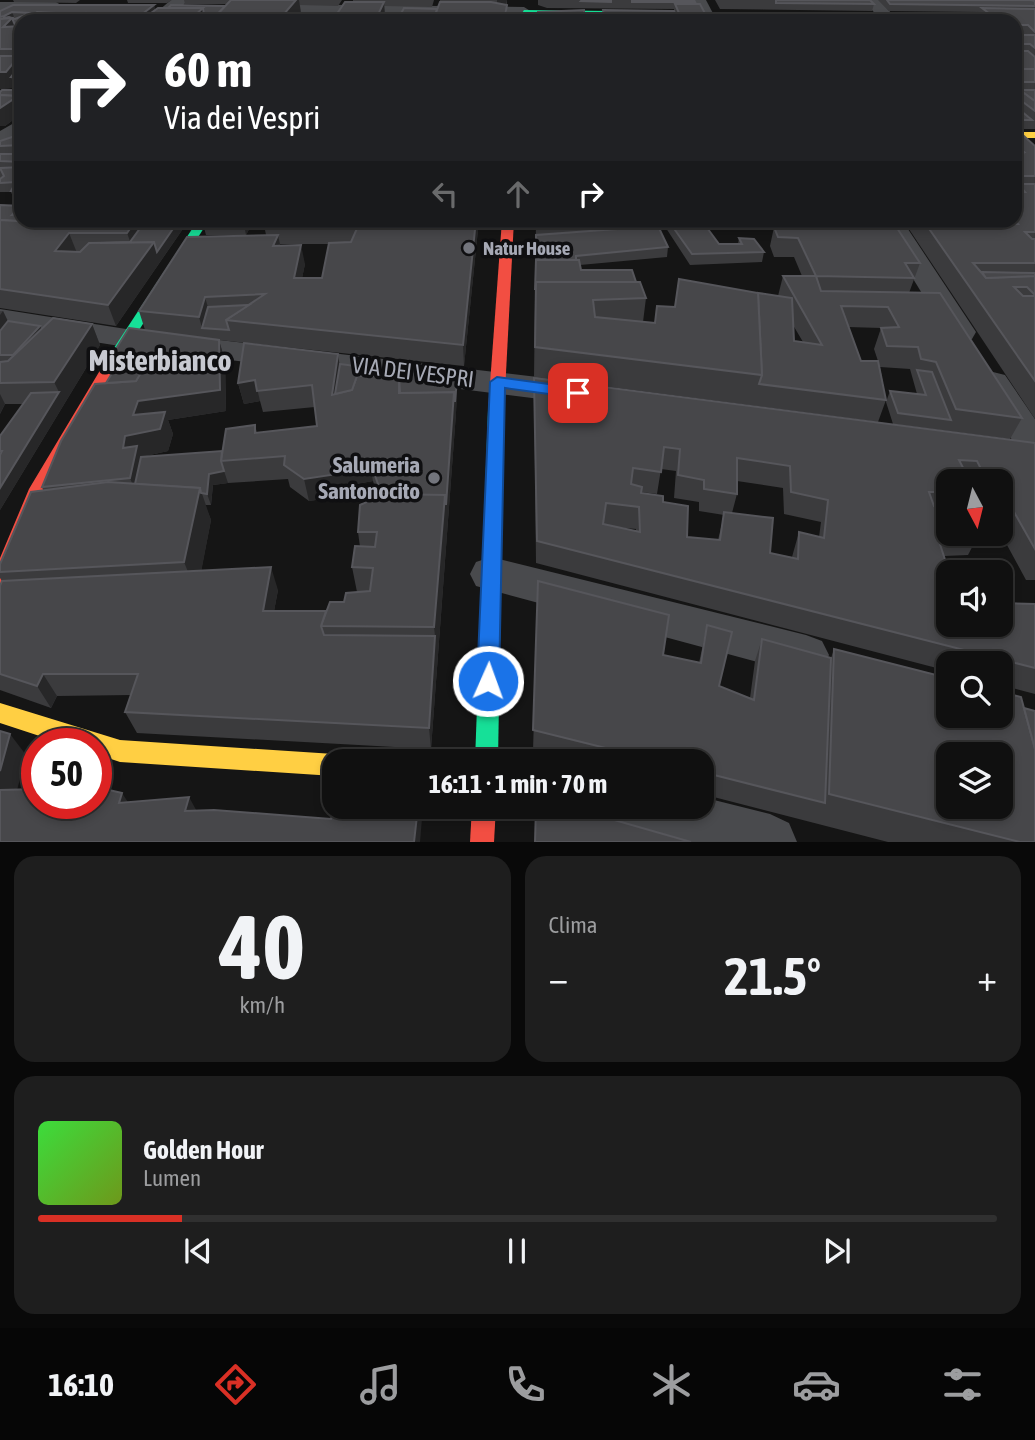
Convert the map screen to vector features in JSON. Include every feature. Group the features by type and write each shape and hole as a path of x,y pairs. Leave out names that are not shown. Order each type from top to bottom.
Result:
{"main road":[{"path":"524,11 906,14"},
{"path":"0,580 38,489 127,338 199,228"},
{"path":"486,749 497,382 507,228"},
{"path":"0,713 120,751 322,764"},
{"path":"482,842 483,819"}],"street":[{"path":"0,6 13,0"},
{"path":"153,14 175,4"},
{"path":"0,6 68,7"},
{"path":"282,14 343,10 524,11"},
{"path":"0,141 14,130"},
{"path":"894,228 1035,447"},
{"name":"VIA DEI VESPRI","path":"0,318 127,338 608,397"},
{"path":"994,448 1035,453"},
{"path":"491,574 841,664"},
{"path":"684,819 769,842"}],"building":[{"path":"231,0 296,0 284,14 218,14"},
{"path":"611,0 611,2 581,1"},
{"path":"694,0 695,2 632,2"},
{"path":"776,0 870,0 874,4 776,3"},
{"path":"887,0 1031,0 1035,1 1035,6 890,4"},
{"path":"345,2 384,2 378,14 337,14"},
{"path":"440,2 491,2 507,5 505,14 435,14"},
{"path":"675,4 700,4 705,14 661,13 679,13"},
{"path":"13,5 154,5 142,14 12,12 0,17 0,11"},
{"path":"171,5 225,6 218,14 204,14 203,8 168,8"},
{"path":"158,8 203,8 196,14 150,14"},
{"path":"404,8 437,9 435,14 401,14"},
{"path":"982,8 1035,9 1035,32 1028,25 1022,25 1022,14 990,14"},
{"path":"584,10 584,14 538,14"},
{"path":"603,10 675,13 661,14 604,14"},
{"path":"12,18 3,27 14,26 14,49 0,49 0,19"},
{"path":"1022,35 1035,35 1035,48 1030,44 1022,44"},
{"path":"1022,51 1028,51 1035,57 1035,69 1022,69"},
{"path":"0,56 14,56 14,62 6,72 0,72"},
{"path":"1022,69 1035,69 1035,82 1022,82"},
{"path":"14,88 14,96 0,95 2,90"},
{"path":"1022,90 1035,90 1035,101 1022,91"},
{"path":"1022,91 1035,101 1035,111 1022,101"},
{"path":"0,95 14,96 14,99 0,108"},
{"path":"1022,112 1032,120 1022,120"},
{"path":"1022,134 1035,146 1035,176 1022,176"},
{"path":"14,136 14,145 0,146 0,141"},
{"path":"0,154 14,154 14,162 0,161"},
{"path":"14,167 14,182 0,183 4,176 0,168"},
{"path":"1022,184 1035,184 1035,232 1025,232 1035,239 1035,263 973,263 986,278 1035,276 1035,295 1027,287 1014,287 1023,296 1035,296 1035,381 929,228 1022,228 1022,192 1025,192"},
{"path":"0,205 14,206 14,221 0,220"},
{"path":"0,220 14,221 14,228 130,228 127,233 69,233 55,251 80,252 89,243 154,242 108,305 0,289"},
{"path":"140,228 174,228 157,252 154,242 100,243 130,242"},
{"path":"357,228 475,228 463,345 226,320 265,294 205,297 199,317 139,311 187,237 278,235 273,246 301,245 294,278 322,278 329,243 351,242"},
{"path":"659,228 668,247 576,256 576,260 536,260 536,235"},
{"path":"674,228 707,228 719,244 742,244 739,238 754,239 764,252 692,254"},
{"path":"774,228 897,228 920,263 905,263 914,278 816,276 798,238 778,237"},
{"path":"536,260 579,260 581,270 632,270 636,282 536,282 535,290"},
{"path":"982,272 1035,273 1035,276 986,278"},
{"path":"783,276 816,276 821,291 940,293 1022,418 956,409 936,362 921,359 918,347 887,346 881,328 899,327 888,307 841,306 861,361 878,361 886,400 759,384 762,375 758,293 792,298 794,341 822,345"},
{"path":"679,279 758,293 762,375 535,347 536,282 640,282 646,298 593,300 595,317 655,323 657,306 675,307"},
{"path":"249,305 226,320 229,330 202,328 208,307"},
{"path":"53,318 92,324 54,382 0,383 0,362 8,361"},
{"path":"8,321 40,326 13,355 0,355 0,331"},
{"path":"129,328 219,340 220,390 138,401 133,415 165,412 160,429 125,436 123,448 137,446 130,478 42,487 61,441 95,384 136,381 147,361 109,360"},
{"path":"244,343 338,354 332,395 352,390 357,376 399,376 399,393 454,392 446,505 445,495 382,495 369,459 331,466 331,475 304,479 284,465 285,456 221,461 226,429 255,425 255,433 317,426 312,385 257,391 255,380 238,383"},
{"path":"340,364 457,379 455,402 454,392 400,393 399,376 357,376 352,390 335,394"},
{"path":"114,370 142,371 136,381 106,383"},
{"path":"917,370 932,372 951,420 898,413 890,391 926,395"},
{"path":"534,378 1035,443 1035,549 1013,510 1013,469 981,469 977,461 959,460 964,469 936,469 936,492 929,492 936,506 936,546 941,546 945,560 936,560 936,637 1013,637 1013,603 1035,604 1035,668 1013,662 1013,651 968,651 537,541","holes":["664,447 680,449 678,475 704,480 704,489 737,494 737,458 790,466 791,492 828,500 824,538 799,532 798,559 770,553 773,518 724,512 720,540 687,537 688,506 663,502 663,496 641,493 642,487 631,484 633,468 661,472","606,503 639,507 640,532 603,524"]},
{"path":"59,392 0,488 0,436 31,393"},
{"path":"222,451 224,471 209,474 207,494 201,493 200,488 135,484 141,457"},
{"path":"108,482 200,488 184,562 0,572 0,564 31,492"},
{"path":"384,494 445,495 434,627 321,626 330,602 344,602 346,593 370,591 373,568 352,567 355,546 375,547 377,532 358,532 360,505"},
{"path":"271,567 263,611 326,611 321,626 324,635 435,636 429,728 125,712 138,674 43,674 37,686 0,674 2,581"},
{"path":"538,581 669,615 663,655 701,663 707,625 732,632 719,686 754,700 762,639 831,658 825,803 714,775 714,749 610,749 533,730"},
{"path":"834,649 936,675 936,728 1013,728 1013,695 1021,697 1035,749 1035,842 1020,842 829,794"},
{"path":"1024,708 1035,711 1035,749"},
{"path":"0,731 10,734 0,771"},
{"path":"21,789 21,819 112,819 112,791 122,793 119,803 189,797 185,811 214,810 322,819 417,819 414,842 0,842 0,790"},
{"path":"536,819 611,819 691,842 535,842"}],"traffic: fast":[{"path":"524,12 694,14"},
{"path":"1022,18 1035,18"},
{"path":"115,357 199,228"},
{"path":"486,749 496,411"}],"traffic: slow":[{"path":"1022,135 1035,135"},
{"path":"0,713 120,751 322,764"}],"traffic: jam":[{"path":"496,411 507,228"},
{"path":"0,580 38,489 115,357"},
{"path":"482,842 483,819"}],"place":[{"name":"Natur House","path":"469,248"},
{"name":"Salumeria Santonocito","path":"434,478"}],"district":[{"name":"Misterbianco","path":"160,361"}],"route":[{"path":"488,681 497,382 578,393"}]}
